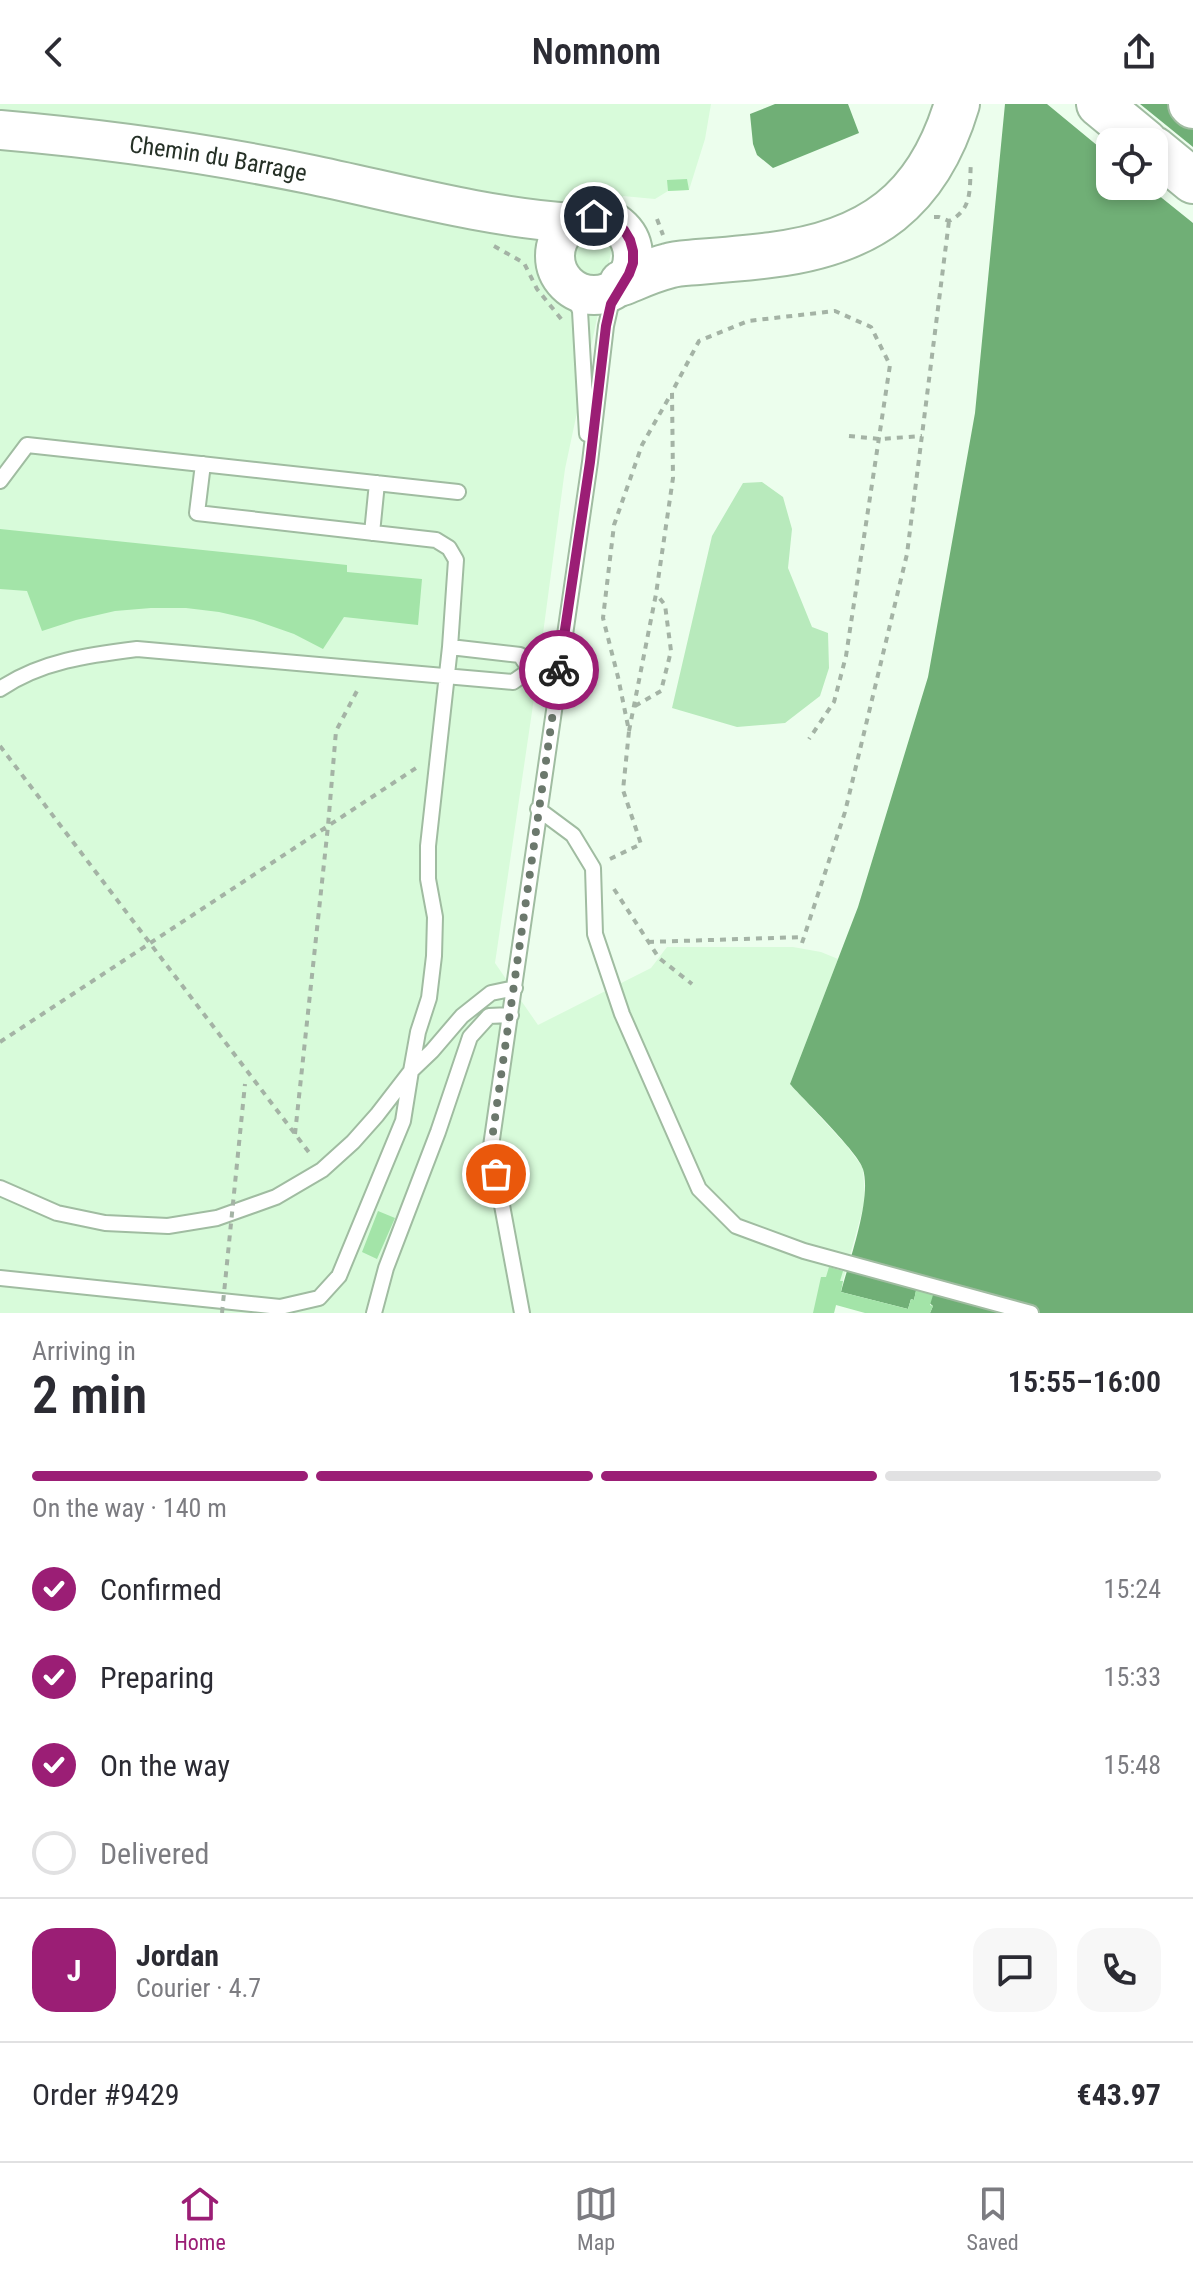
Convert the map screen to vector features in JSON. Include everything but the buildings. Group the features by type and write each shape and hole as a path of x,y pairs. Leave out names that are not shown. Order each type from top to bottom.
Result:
{"highway":[{"path":"622,283 670,265 807,249 841,241 877,223 922,179 942,145 957,104"},
{"path":"1099,104 1128,128"},
{"path":"1168,160 1193,181"}],"main road":[{"name":"Chemin du Barrage","path":"0,130 86,137 198,153 534,221 572,223 594,216 605,218 624,230 633,251 633,263 622,283"},
{"name":"Chemin du Barrage","path":"434,202 524,242 564,278"},
{"path":"572,223 558,239 555,249 564,278 580,292 591,295 613,290 622,283"}],"lane":[{"path":"564,278 580,311 590,462"},
{"path":"522,1313 491,1146 590,462 606,326 611,304 622,283"},
{"path":"0,481 27,445 458,492"},
{"path":"0,1278 280,1307 319,1298 339,1276 403,1121 418,1032 429,998 434,956 435,917 428,879 428,846 450,647 456,560 449,548 436,540 197,513 203,464"},
{"path":"372,533 377,483"},
{"path":"450,647 520,655 530,670"},
{"path":"0,689 15,678 75,657 137,649 513,682 530,670 558,673"},
{"path":"538,809 573,835 593,868 595,934 622,1014 699,1189 736,1226 804,1251 1031,1313"},
{"path":"0,1188 57,1213 105,1223 168,1226 217,1218 276,1197 322,1170 353,1142 411,1071 462,1016 491,993 515,988"},
{"path":"374,1313 386,1268 470,1037 489,1016 511,1015"}],"path":[{"path":"648,942 803,940 845,812 907,554 949,221"},
{"path":"629,731 603,618 614,525 642,445 699,341 748,321 835,311 871,327 890,365 846,656 834,702 809,739"},
{"path":"672,392 673,478 656,594 629,731 623,790 641,844 593,868 617,892 659,958 692,984"},
{"path":"849,436 880,439 922,436"},
{"path":"635,706 661,691 671,651 665,605 656,594"},
{"path":"295,1134 336,731 368,671"},
{"path":"0,746 322,1170"},
{"path":"0,1042 437,754"},
{"path":"222,1313 245,1084"}],"shaded area":[{"path":"0,104 711,104 705,139 689,190 668,191 655,199 623,196 565,469 495,963 538,1025 651,968 667,947 793,947 838,959 790,1084 863,1168 865,1201 834,1313 0,1313"},
{"path":"775,104 848,104 859,133 773,168 757,155 750,114"},
{"path":"1005,104 1193,104 1193,1313 930,1313 933,1306 916,1291 908,1309 841,1292 862,1213 863,1169 842,1139 790,1084 858,907 928,677 975,413"},
{"path":"762,482 783,497 792,529 788,568 812,627 828,633 829,668 820,696 785,723 737,727 672,708 712,536 743,483"}],"pier":[{"path":"1047,104 1140,104 1193,147 1193,223 1164,200 1168,200 1168,128 1096,128 1096,144"}],"way so far":[{"path":"496,1174 491,1146 559,670"}],"route":[{"path":"559,670 590,462 606,326 611,304 633,263 633,251 624,230 605,218 594,216"}]}
